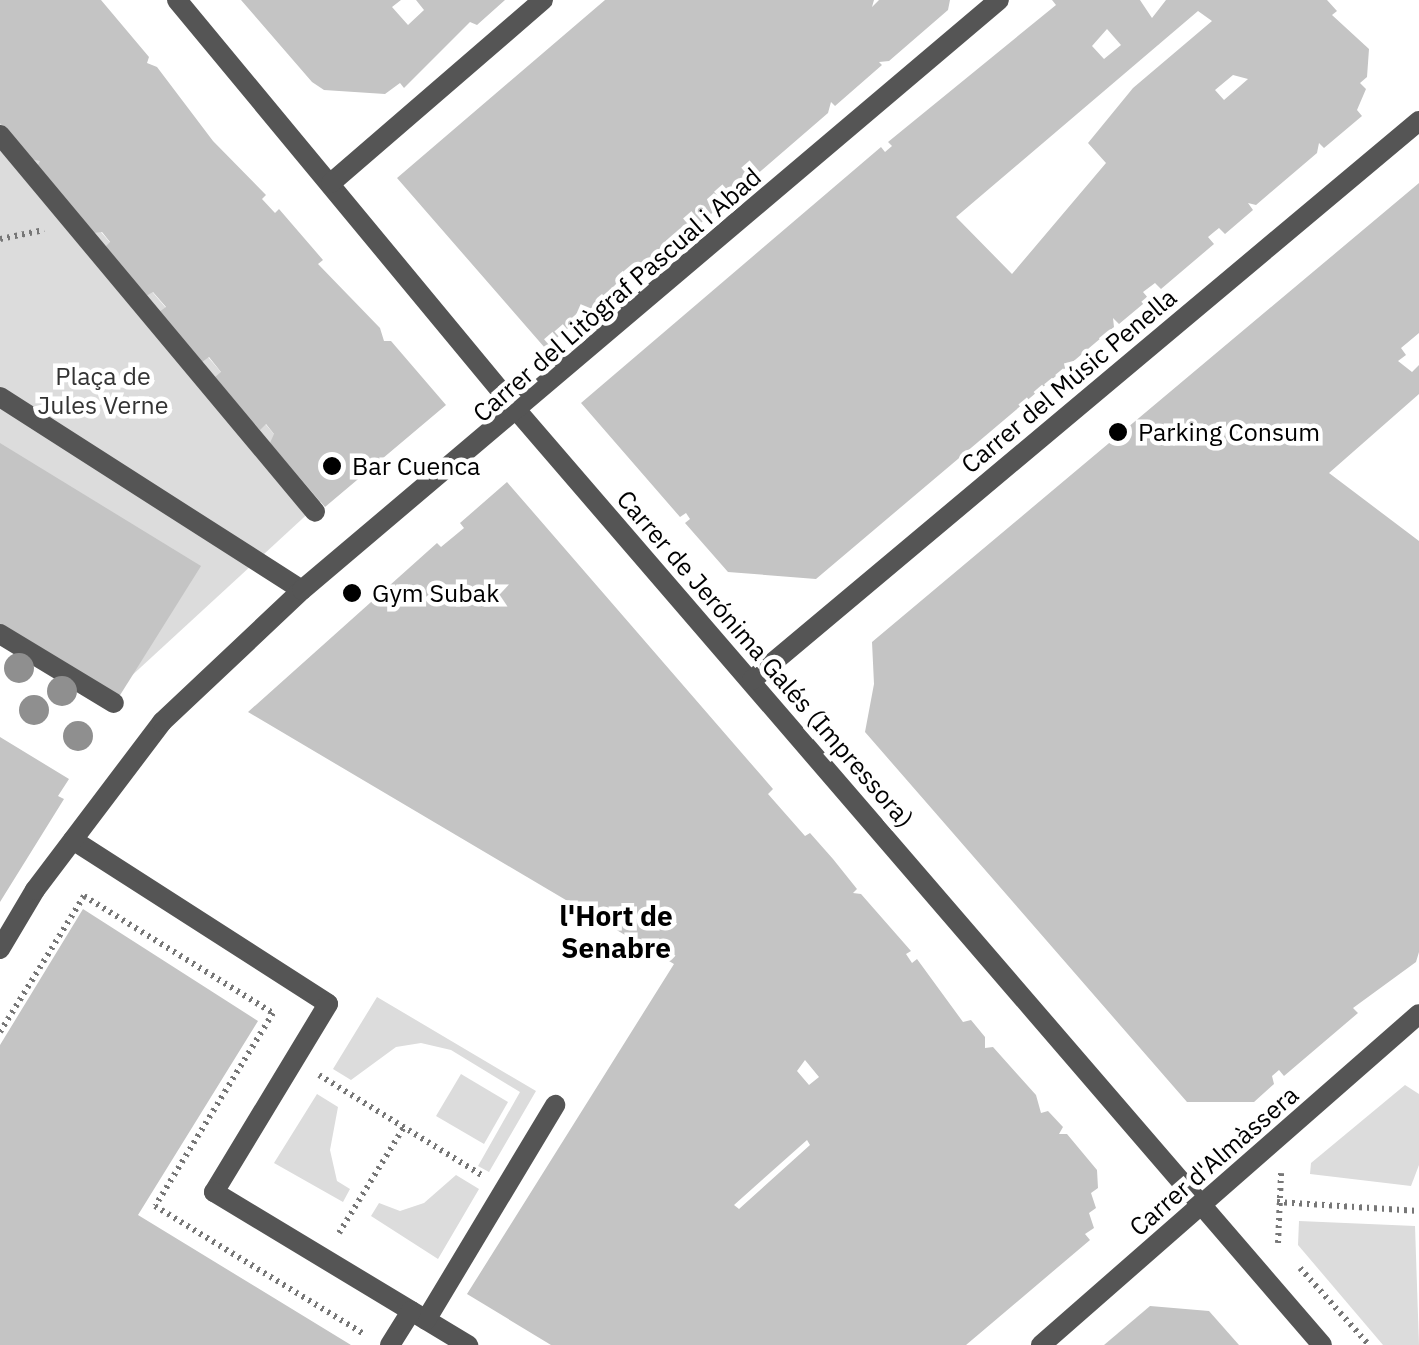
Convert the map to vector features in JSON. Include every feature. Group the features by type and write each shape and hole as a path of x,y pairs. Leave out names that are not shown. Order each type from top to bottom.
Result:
{"street":[{"name":"Carrer de Jerónima Galés (Impressora)","path":"177,0 518,413 1204,1203 1322,1345"},
{"path":"331,183 543,0"},
{"name":"Carrer del Litògraf Pascual i Abad","path":"0,948 134,752 302,590 518,413 999,0"},
{"name":"Carrer del Músic Penella","path":"752,680 1419,121"},
{"path":"0,135 315,512"},
{"path":"0,397 302,590"},
{"path":"0,634 114,703"},
{"path":"73,840 328,1004 214,1192 468,1345"},
{"name":"Carrer d'Almàssera","path":"1041,1345 1419,1014"},
{"path":"390,1345 418,1315 505,1190 556,1105"}],"path":[{"path":"0,1032 84,896 273,1013 258,1038 505,1190"},
{"path":"300,1295 404,1127"},
{"path":"1282,1168 1274,1238 1286,1252"},
{"path":"1277,1202 1419,1211"},
{"path":"1298,1265 1369,1345"}],"green space":[{"name":"Plaça de Jules Verne","path":"0,114 327,496 115,691 0,451"},
{"path":"377,997 536,1091 489,1172 478,1166 520,1092 451,1050 421,1043 396,1047 351,1080 333,1069"},
{"path":"461,1074 508,1102 484,1144 436,1116"},
{"path":"1405,1085 1419,1094 1419,1165 1411,1186 1310,1174 1311,1163"},
{"path":"317,1094 338,1107 330,1150 337,1181 350,1189 343,1202 274,1163"},
{"path":"456,1175 479,1189 438,1259 371,1216 379,1203 400,1211 424,1203"},
{"path":"1299,1221 1415,1226 1419,1345 1383,1345 1298,1245"}],"building":[{"path":"0,0 101,0 149,57 147,63 157,67 213,141 266,195 262,199 275,213 279,209 323,260 318,264 446,405 325,507 270,443 274,434 266,424 260,430 215,377 221,372 209,357 202,362 159,312 166,307 153,292 146,296 105,247 110,242 102,232 93,233 37,167 40,161 30,159 0,123"},
{"path":"241,0 401,0 392,7 408,25 424,10 416,0 505,0 477,25 470,22 404,88 400,83 385,94 324,90 312,82"},
{"path":"605,0 874,0 872,7 879,0 950,0 948,10 889,61 879,62 882,65 835,106 831,102 828,113 644,272 639,267 545,348 397,178"},
{"path":"1052,0 1140,0 1152,18 1166,0 1327,0 1337,11 1332,15 1369,49 1367,77 1360,83 1366,89 1357,110 1362,116 1324,148 1319,143 1317,153 1256,205 1248,203 1253,210 1225,234 1219,228 1208,237 1214,244 1161,289 1155,283 1143,292 1149,299 1119,324 1113,318 1114,327 816,579 728,572 685,523 690,519 686,513 680,517 581,403 881,147 885,152 892,146 888,142 1056,5","holes":["1198,11 1212,21 1133,88 1088,143 1106,163 1012,274 956,217","1107,29 1121,45 1104,59 1092,46","1233,75 1248,79 1224,100 1215,90"]},
{"path":"1419,183 1419,333 1401,348 1406,355 1398,361 1412,372 1419,365 1419,394 1329,473 1419,541 1419,952 1416,962 1353,1008 1358,1013 1284,1076 1279,1070 1272,1076 1274,1084 1254,1102 1187,1102 865,732 874,684 872,642"},
{"path":"0,443 201,566 117,700 0,629"},
{"path":"507,482 773,789 768,794 805,836 810,833 833,859 857,889 853,893 861,894 911,951 906,954 912,963 917,959 963,1022 971,1020 985,1037 985,1048 993,1047 1036,1095 1041,1113 1048,1111 1063,1127 1059,1134 1067,1134 1097,1170 1098,1188 1091,1193 1096,1208 1089,1213 1094,1228 1085,1234 1090,1240 966,1345 551,1345 467,1294 674,964 248,712 437,543 441,547 464,528 460,523","holes":["805,1060 819,1077 809,1085 797,1071","807,1140 810,1145 739,1209 734,1205"]},
{"path":"0,737 69,779 58,796 64,799 0,902"},
{"path":"83,909 258,1021 138,1215 351,1345 0,1345 0,1045"},
{"path":"1150,1306 1209,1311 1239,1345 1104,1345"}],"place":[{"name":"Parking Consum","path":"1118,432"},
{"name":"Bar Cuenca","path":"332,466"},
{"name":"Gym Subak","path":"352,593"}],"district":[{"name":"l'Hort de Senabre","path":"616,932"}]}
